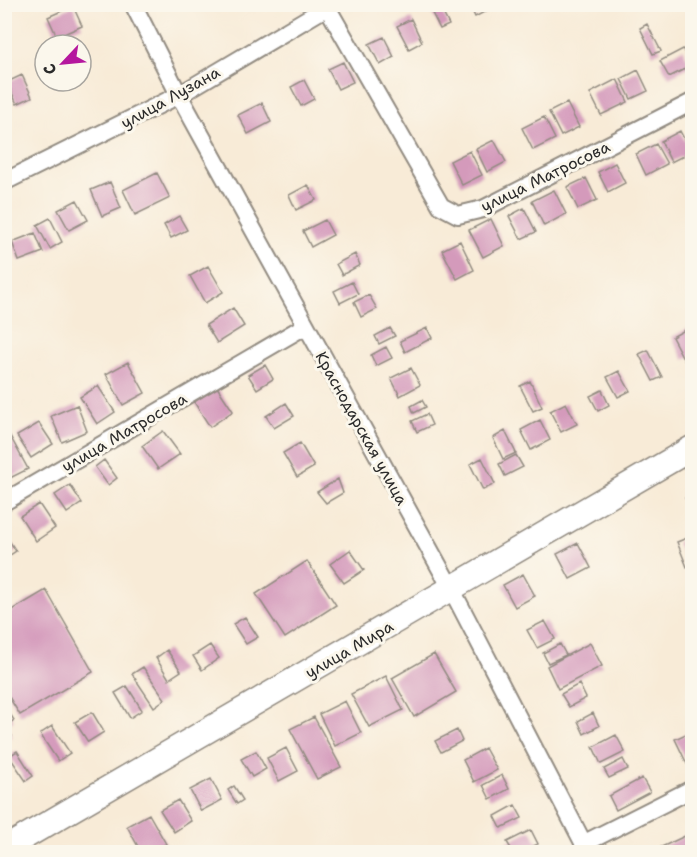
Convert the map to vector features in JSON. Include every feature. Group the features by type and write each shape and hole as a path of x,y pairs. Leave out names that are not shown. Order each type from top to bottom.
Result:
{"main road":[{"name":"улица Мира","path":"4,849 693,448"}],"street":[{"name":"Краснодарская улица","path":"133,4 179,96 452,590 586,848"},
{"name":"улица Лузана","path":"4,182 179,96 329,6"},
{"name":"улица Матросова","path":"329,6 441,206 458,215 483,209 693,102"},
{"name":"улица Матросова","path":"4,502 305,326"},
{"path":"586,848 693,789"}],"building":[{"path":"469,4 488,4 490,9 475,17"},
{"path":"73,6 82,26 66,33 55,33 48,17"},
{"path":"440,7 449,25 440,29 431,11"},
{"path":"411,19 422,42 409,49 397,26"},
{"path":"647,24 661,51 653,54 640,28"},
{"path":"384,37 394,57 380,65 369,44"},
{"path":"683,49 691,66 669,77 660,61"},
{"path":"343,62 353,82 338,89 328,69"},
{"path":"638,70 648,91 631,99 621,79"},
{"path":"22,75 32,97 17,104 7,82"},
{"path":"617,79 628,102 601,115 590,93"},
{"path":"304,80 314,99 301,106 291,87"},
{"path":"262,103 271,122 248,134 238,115"},
{"path":"567,103 579,127 561,136 549,112"},
{"path":"544,117 555,139 533,150 522,128"},
{"path":"680,131 691,152 671,162 661,141"},
{"path":"494,140 506,162 487,172 476,149"},
{"path":"656,144 667,164 646,175 636,154"},
{"path":"470,151 482,175 462,185 450,161"},
{"path":"615,163 625,183 608,192 598,172"},
{"path":"157,173 170,198 135,215 123,190"},
{"path":"586,178 597,200 578,209 567,187"},
{"path":"110,182 121,208 102,216 91,190"},
{"path":"308,185 316,200 296,210 289,195"},
{"path":"554,190 566,214 544,226 532,201"},
{"path":"77,200 88,220 69,230 58,210"},
{"path":"524,208 536,232 521,239 509,216"},
{"path":"179,216 187,230 171,238 164,225"},
{"path":"50,218 62,242 50,249 37,225"},
{"path":"491,219 504,246 483,257 469,230"},
{"path":"325,220 333,235 311,247 303,231"},
{"path":"35,233 43,252 19,261 12,242"},
{"path":"460,241 474,270 457,279 442,250"},
{"path":"355,254 360,265 342,275 336,264"},
{"path":"208,266 223,292 205,303 190,276"},
{"path":"352,282 358,294 340,303 334,291"},
{"path":"369,295 377,309 361,317 354,302"},
{"path":"233,308 244,326 217,343 206,325"},
{"path":"692,326 692,355 684,360 672,337"},
{"path":"390,328 395,336 379,344 375,336"},
{"path":"427,328 432,338 405,352 400,341"},
{"path":"386,347 392,358 376,366 371,355"},
{"path":"648,350 662,377 653,381 639,354"},
{"path":"128,362 145,393 123,405 106,374"},
{"path":"265,365 273,379 257,389 248,375"},
{"path":"411,368 420,385 400,396 391,378"},
{"path":"619,371 630,391 618,397 607,377"},
{"path":"530,381 542,407 533,411 520,386"},
{"path":"98,386 115,412 97,424 80,397"},
{"path":"217,387 233,411 210,427 194,402"},
{"path":"602,390 609,405 598,411 590,396"},
{"path":"422,400 426,407 414,413 411,406"},
{"path":"286,403 294,416 274,428 266,416"},
{"path":"566,403 577,424 561,432 550,411"},
{"path":"77,405 87,431 62,442 51,416"},
{"path":"427,414 432,425 417,432 412,421"},
{"path":"540,420 550,440 531,450 521,430"},
{"path":"39,423 53,444 31,458 17,436"},
{"path":"4,425 28,469 4,481"},
{"path":"163,431 180,454 158,469 142,446"},
{"path":"505,431 516,453 503,459 493,438"},
{"path":"300,443 314,467 297,477 283,453"},
{"path":"516,455 523,467 505,476 499,464"},
{"path":"482,458 495,484 483,490 470,464"},
{"path":"104,460 117,478 108,485 95,467"},
{"path":"338,479 343,493 326,503 317,492"},
{"path":"70,485 82,503 67,513 55,495"},
{"path":"692,494 692,513 685,498"},
{"path":"39,504 55,528 36,541 20,516"},
{"path":"4,533 16,551 4,559"},
{"path":"692,536 692,564 687,567 677,542"},
{"path":"578,543 591,568 570,579 557,554"},
{"path":"350,550 364,570 344,583 330,564"},
{"path":"307,561 336,605 285,638 256,594"},
{"path":"523,574 535,596 515,607 503,585"},
{"path":"46,590 93,672 20,715 4,689 4,615"},
{"path":"245,617 258,637 246,644 233,624"},
{"path":"545,621 555,639 537,648 527,630"},
{"path":"590,643 602,666 558,689 547,666"},
{"path":"560,644 566,655 548,663 543,653"},
{"path":"210,645 219,658 202,670 193,656"},
{"path":"167,650 181,671 169,679 156,658"},
{"path":"434,654 456,692 414,717 392,678"},
{"path":"143,667 165,699 154,707 132,674"},
{"path":"386,676 403,710 369,727 351,694"},
{"path":"579,684 586,698 569,707 561,694"},
{"path":"127,686 142,710 130,718 115,693"},
{"path":"345,701 361,733 335,746 319,714"},
{"path":"4,705 14,720 6,726 12,736 4,741"},
{"path":"92,712 104,732 88,742 75,722"},
{"path":"593,713 599,726 584,734 578,721"},
{"path":"314,717 341,767 317,779 290,729"},
{"path":"52,726 70,753 58,761 40,734"},
{"path":"457,730 462,741 441,752 435,741"},
{"path":"690,732 692,761 687,764 675,739"},
{"path":"616,735 625,752 601,764 593,747"},
{"path":"286,748 298,771 279,781 267,758"},
{"path":"485,748 497,770 474,782 463,760"},
{"path":"17,751 33,776 26,781 9,756"},
{"path":"256,751 266,769 252,777 241,759"},
{"path":"623,759 628,769 609,778 604,769"},
{"path":"502,775 509,789 490,799 483,785"},
{"path":"642,778 650,792 616,810 609,796"},
{"path":"211,779 222,800 201,811 190,790"},
{"path":"234,786 243,800 237,804 228,790"},
{"path":"178,800 191,821 174,832 160,810"},
{"path":"515,805 522,818 501,828 495,816"},
{"path":"149,814 166,844 151,852 141,852 127,826"},
{"path":"531,830 538,844 521,852 513,852 507,842"},
{"path":"687,835 692,847 682,852 651,852"}]}
